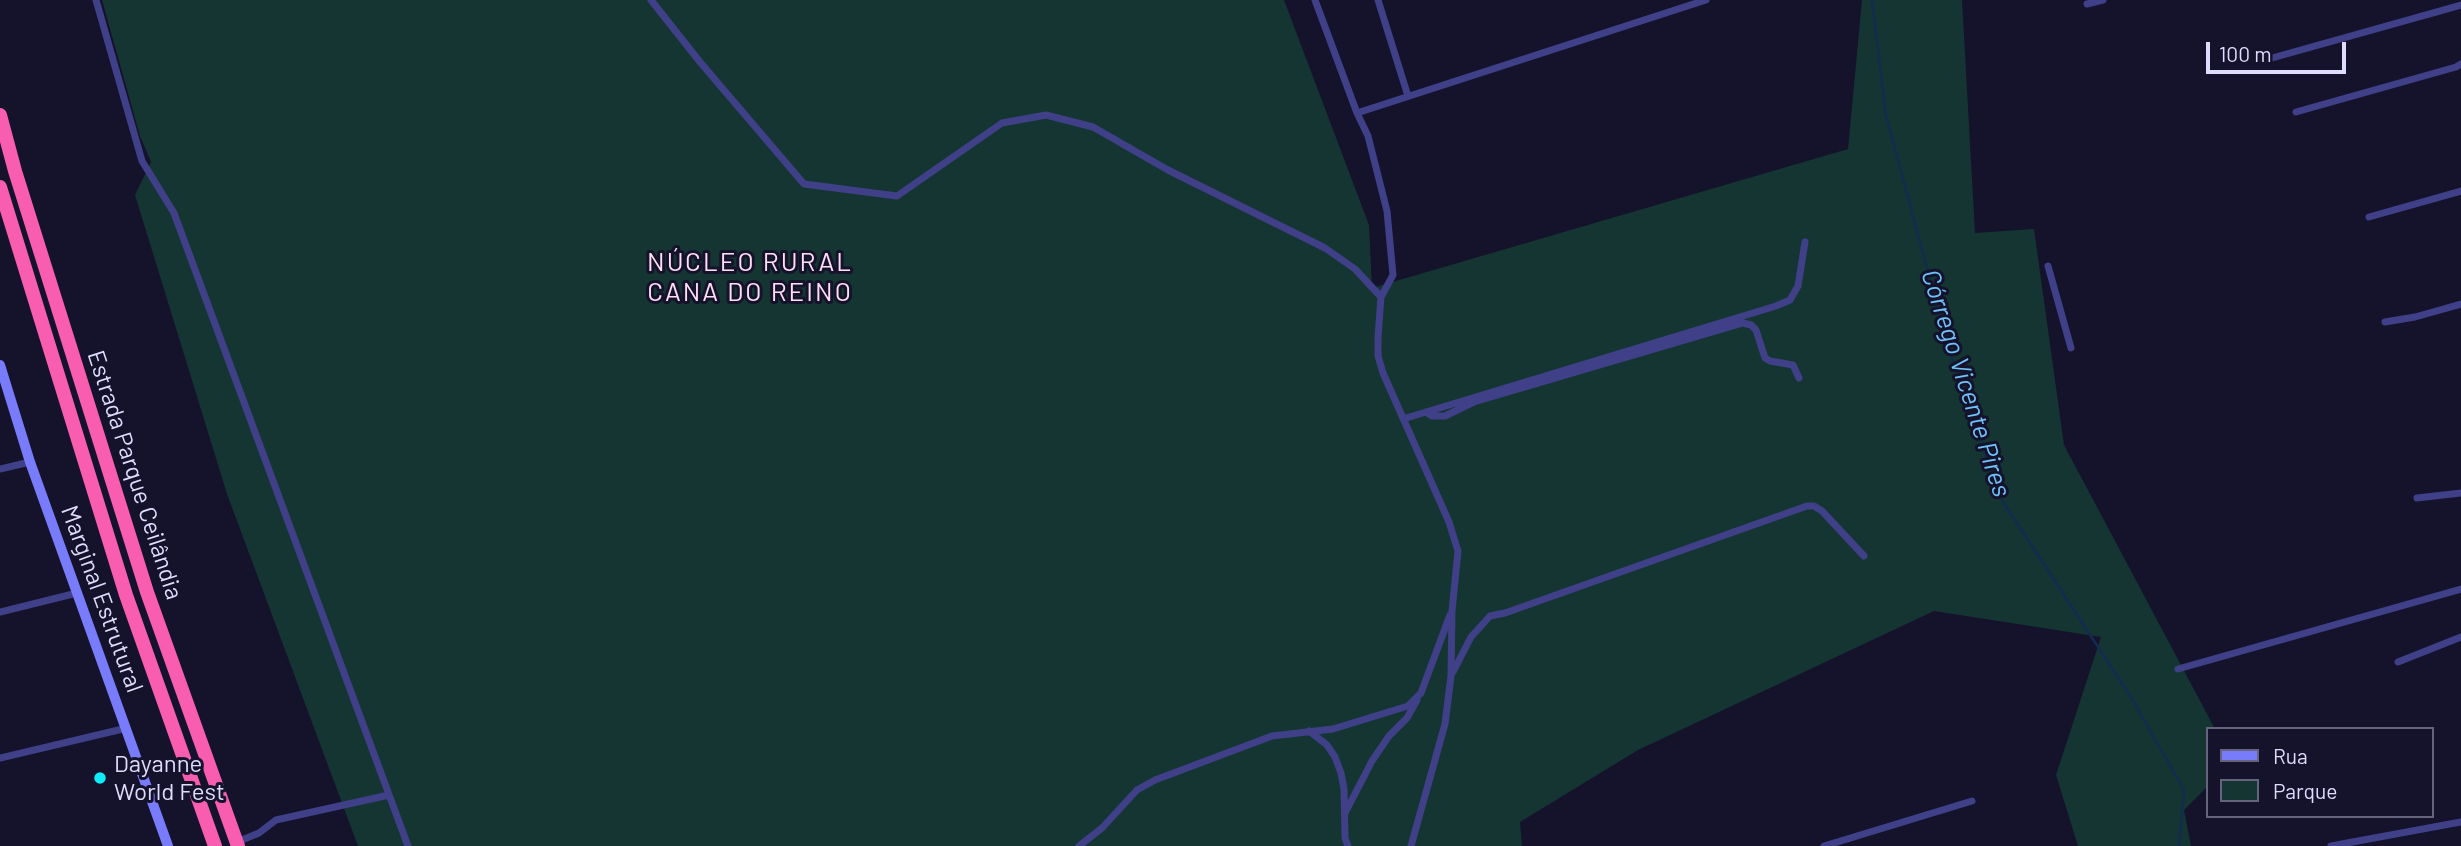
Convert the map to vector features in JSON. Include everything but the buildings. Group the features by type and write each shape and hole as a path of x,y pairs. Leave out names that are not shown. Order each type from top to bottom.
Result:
{"highway":[{"name":"Estrada Parque Ceilândia","path":"0,114 19,184 147,592 237,844"},
{"name":"Estrada Parque Ceilândia","path":"0,187 126,595 215,846"}],"street":[{"path":"96,0 142,161 174,213 408,846"},
{"path":"651,0 804,184 897,196 1002,122 1046,116 1093,127 1168,170 1325,248 1355,270 1381,296"},
{"path":"1315,0 1368,136 1387,211 1393,275 1381,296 1378,356 1383,373 1450,522 1458,551 1451,611 1451,676 1445,724 1411,846"},
{"path":"1378,0 1408,96"},
{"path":"1357,113 1706,0"},
{"path":"2087,4 2103,0"},
{"path":"2265,60 2461,5"},
{"path":"2296,112 2461,64"},
{"path":"2369,217 2461,191"},
{"path":"1403,419 1790,300 1798,286 1805,242"},
{"path":"2048,266 2071,348"},
{"path":"2385,321 2415,317 2461,303"},
{"path":"1426,412 1432,416 1445,416 1474,402 1744,323 1756,330 1761,352 1766,358 1793,365 1799,378"},
{"name":"Marginal Estrutural","path":"0,365 30,462 128,728 168,846"},
{"path":"0,469 30,462"},
{"path":"2417,498 2461,494"},
{"path":"1451,676 1471,637 1490,616 1807,506 1814,506 1822,511 1864,556"},
{"path":"2178,669 2461,589"},
{"path":"0,612 77,593"},
{"path":"1345,813 1373,761 1390,736 1407,718 1421,693 1451,611"},
{"path":"2398,662 2461,637"},
{"path":"1079,846 1102,828 1137,790 1272,736 1333,729 1408,706 1421,693"},
{"path":"0,758 128,728"},
{"path":"1308,731 1327,745 1335,757 1344,789 1345,838 1348,846"},
{"path":"237,844 259,833 276,820 389,795"},
{"path":"1824,846 1972,801"},
{"path":"2331,846 2461,822"}],"green space":[{"path":"102,0 1284,0 1369,225 1372,288 1848,149 1862,0 1962,0 1975,233 2034,229 2064,445 2214,727 2206,727 2206,788 2184,810 2191,846 2078,846 2056,775 2101,637 1934,611 1638,750 1520,822 1522,846 358,846 227,494 135,195 151,162 140,136"}],"waterway":[{"name":"Córrego Vicente Pires","path":"1872,0 1886,116 1950,353 2000,497 2132,699 2184,790 2179,846"}],"place":[{"name":"Dayanne World Fest","path":"100,778"}],"district":[{"name":"NÚCLEO RURAL CANA DO REINO","path":"750,277"}]}
